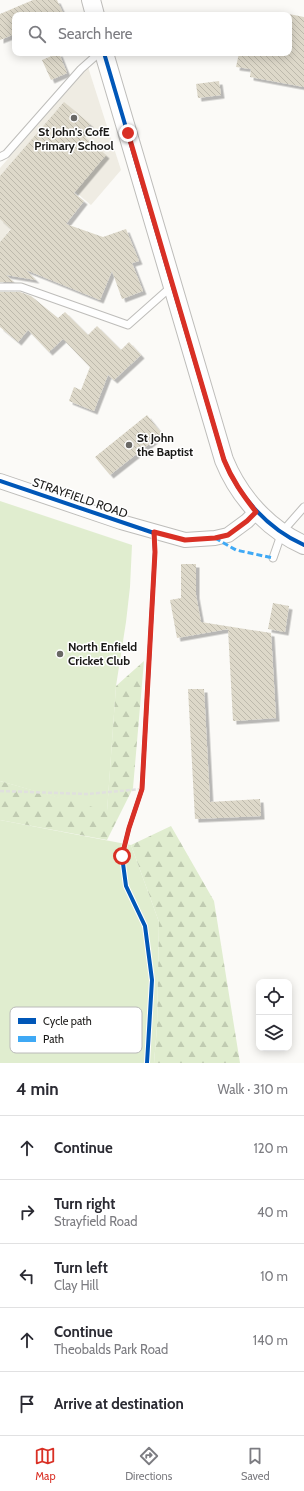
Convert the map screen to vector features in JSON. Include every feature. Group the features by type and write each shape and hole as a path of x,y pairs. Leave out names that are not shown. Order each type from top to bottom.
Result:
{"street":[{"path":"91,0 94,12"},
{"path":"105,56 174,285 224,460 230,475 238,490 256,512 282,532 304,545"},
{"name":"STRAYFIELD ROAD","path":"0,481 121,522 185,540 215,538 228,535 247,521 256,512"}],"lane":[{"path":"0,157 6,154 81,69 96,56"},
{"path":"0,287 21,287 128,325 174,285"},
{"path":"273,558 282,532 304,507"}],"path":[{"path":"140,796 142,781"},
{"path":"0,791 87,794 142,789"}],"shaded area":[{"name":"St John's CofE Primary School","path":"88,67 121,170 91,205 54,174 0,242 0,168"}],"green space":[{"name":"North Enfield Cricket Club","path":"0,501 132,545 130,587 116,686 107,812 0,781"},
{"path":"144,661 133,788 107,840 0,820 0,781 107,811 116,686"},
{"path":"0,820 131,845 159,922 157,1027 154,1063 0,1063"},
{"path":"171,826 214,901 240,1063 154,1063 157,1027 159,922 131,845"}],"building":[{"path":"33,0 57,0 63,12 12,12 12,35 0,40 0,14"},
{"path":"292,15 304,17 304,87 250,77 251,69 236,67 238,56 292,56"},
{"path":"52,56 60,56 67,73 51,80 42,60"},
{"path":"219,81 221,95 198,98 196,84"},
{"path":"64,102 90,124 81,134 106,155 74,193 84,201 66,224 103,237 126,229 139,261 132,263 143,291 122,299 112,271 100,300 26,270 36,280 6,275 14,282 0,282 0,242 11,229 0,219 0,176"},
{"path":"0,292 20,292 31,296 58,318 65,312 88,335 97,326 121,350 129,342 141,355 114,380 108,375 94,411 69,401 74,387 81,390 90,367 63,339 49,352 28,330 18,342 0,327"},
{"name":"St John the Baptist","path":"147,415 162,434 110,475 95,457"},
{"path":"181,564 196,564 196,595 201,622 271,633 276,718 233,721 228,629 177,638 170,600 181,598"},
{"path":"273,603 289,606 285,632 268,629"},
{"path":"188,689 204,689 210,802 260,799 261,816 195,819"}],"marked path":[{"path":"215,538 236,550 273,558"}],"cycle path":[{"path":"105,56 224,460 238,487 256,510 278,530 304,545"},
{"path":"0,481 154,533 155,552 142,789 129,828 122,856 126,886 145,926 152,980 147,1063"}],"place":[{"name":"St John's CofE Primary School","path":"74,118"},
{"name":"St John the Baptist","path":"129,445"},
{"name":"North Enfield Cricket Club","path":"60,654"}],"route":[{"path":"122,856 129,828 142,789 155,552 154,532 185,540 215,538 228,535 247,521 256,512 238,490 224,460 174,285 128,133"}]}
